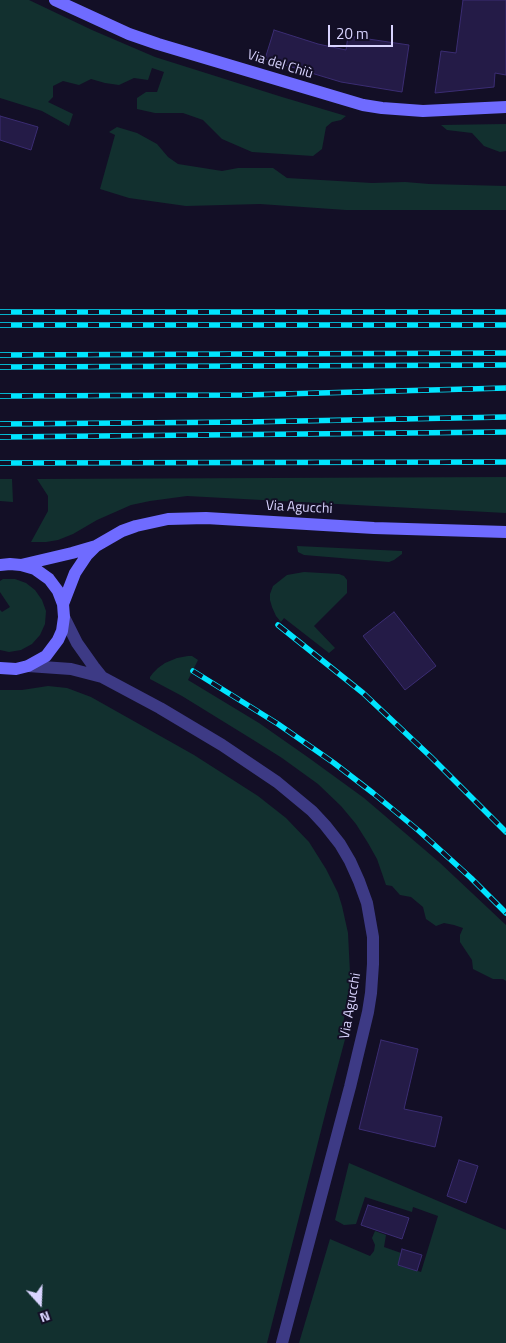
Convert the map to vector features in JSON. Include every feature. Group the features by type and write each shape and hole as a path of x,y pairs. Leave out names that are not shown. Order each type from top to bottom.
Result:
{"street":[{"name":"Via del Chiù","path":"55,0 129,34 158,44 363,105 423,111 506,107"},
{"name":"Via Agucchi","path":"0,566 10,564 21,565 60,557 96,546 122,531 168,518 506,532"},
{"name":"Via Agucchi","path":"96,546 87,555 75,573 63,611 82,651 102,677"},
{"path":"0,668 16,669 28,666 46,656 53,649 62,631 63,611 58,591 49,580 35,569 21,565"},
{"name":"Via Agucchi","path":"28,666 71,669 102,677 160,708 222,745 277,782 302,802 325,825 345,852 355,871 367,903 373,937 371,993 350,1087 282,1343"}],"green space":[{"path":"0,0 29,0 155,57 346,116 326,127 322,149 313,156 252,152 222,139 203,120 183,113 155,113 137,109 137,98 146,92 157,92 164,72 152,68 148,80 134,78 119,85 91,79 79,85 63,81 53,86 53,97 48,102 73,114 69,126 42,111 0,98"},
{"path":"506,124 506,151 500,152 484,146 472,133 447,130 441,125"},
{"path":"117,127 137,133 157,144 168,157 178,164 222,171 238,168 273,168 287,178 372,183 405,182 506,186 506,210 346,210 260,204 186,206 129,198 100,189 115,135 109,132"},
{"path":"506,477 506,513 187,496 131,505 58,540 31,542 48,511 48,496 37,479"},
{"path":"0,479 12,479 13,502 0,501"},
{"path":"297,546 402,551 402,554 389,562 304,555 298,552"},
{"path":"304,572 339,574 347,580 347,593 314,626 335,648 329,653 284,618 281,622 272,607 270,594 273,586 287,575"},
{"path":"3,579 15,579 26,583 35,590 42,600 46,611 45,624 40,635 32,644 21,650 9,652 0,650 0,610 2,612 10,607 0,592 0,581"},
{"path":"188,656 198,660 188,680 259,723 364,798 439,862 506,925 506,981 503,979 493,979 473,969 472,960 460,942 463,928 444,923 436,926 426,919 423,907 411,897 400,895 392,886 386,885 377,859 356,824 341,806 318,784 255,741 182,696 150,679 153,673 165,663"},
{"path":"48,686 67,688 91,697 194,755 258,796 286,818 309,842 338,893 348,933 350,986 343,1024 348,1028 267,1343 0,1343 0,690 22,690"},
{"path":"349,1163 506,1230 506,1343 299,1343 330,1239 370,1256 374,1251 375,1245 372,1238 375,1231 386,1235 384,1247 401,1253 398,1265 421,1272 438,1216 413,1207 412,1212 365,1197 356,1224 344,1225 335,1220"}],"building":[{"path":"463,0 506,0 506,75 495,73 494,87 435,93 441,51 456,53"},
{"path":"274,30 318,44 346,50 348,36 409,45 402,92 341,82 265,59"},
{"path":"0,116 38,127 31,150 0,140"},
{"path":"394,612 436,666 405,690 363,636"},
{"path":"381,1040 418,1049 404,1109 442,1117 435,1147 359,1129"},
{"path":"459,1160 478,1166 466,1203 447,1196"},
{"path":"368,1205 409,1218 402,1239 361,1225"},
{"path":"402,1249 422,1255 417,1271 398,1265"}],"railway":[{"path":"0,312 506,312"},
{"path":"0,325 506,325"},
{"path":"0,355 506,353"},
{"path":"0,367 506,365"},
{"path":"0,396 245,395 506,388"},
{"path":"0,424 506,417"},
{"path":"0,437 506,432"},
{"path":"0,463 506,462"},
{"path":"278,625 363,693 431,757 506,832"},
{"path":"193,671 278,724 373,793 419,831 506,913"}]}
